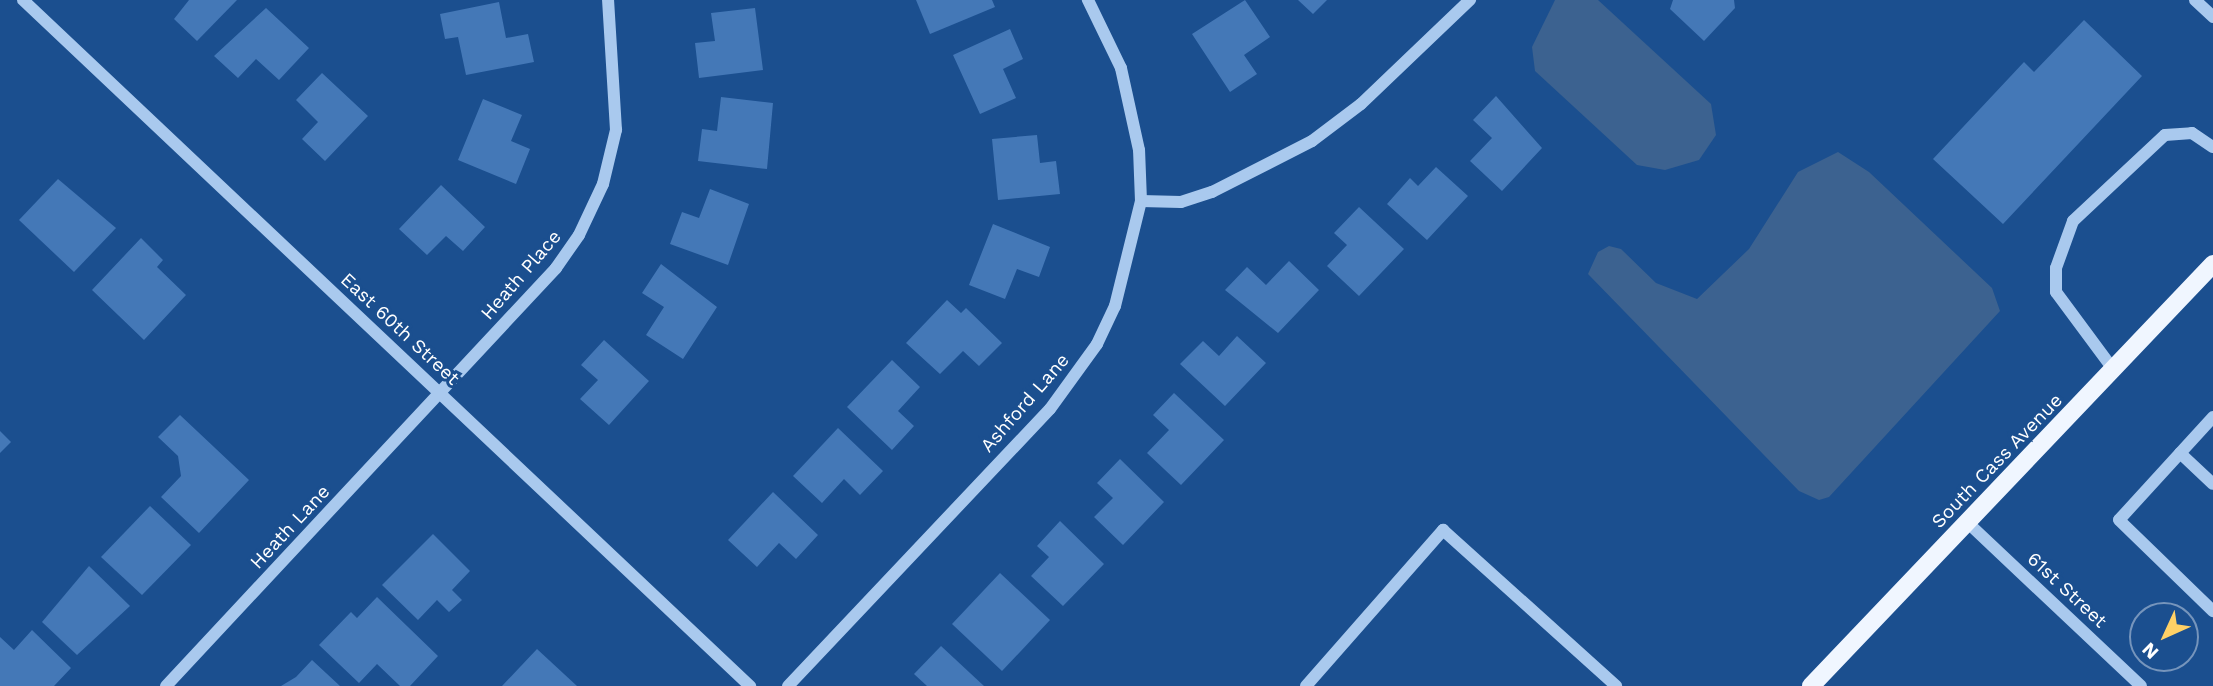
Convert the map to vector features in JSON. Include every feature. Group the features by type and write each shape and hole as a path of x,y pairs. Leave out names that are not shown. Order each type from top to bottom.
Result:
{"main road":[{"name":"South Cass Avenue","path":"1811,686 2213,264"}],"street":[{"name":"East 60th Street","path":"23,0 750,686"},
{"name":"Heath Place","path":"440,394 556,268 594,208 619,96 608,0"},
{"name":"Ashford Lane","path":"788,686 1074,380 1115,306 1142,201 1130,102 1088,0"},
{"path":"1142,201 1181,202 1212,192 1312,141 1417,55 1470,0"},
{"path":"2196,0 2213,17"},
{"path":"2113,369 2056,292 2056,268 2073,222 2165,135 2192,132 2213,146"},
{"name":"Heath Lane","path":"166,686 440,394"},
{"path":"2213,417 2119,520 2213,611"},
{"path":"2180,453 2213,484"},
{"name":"61st Street","path":"1968,522 2141,686"},
{"path":"1306,686 1443,530 1616,686"}],"water":[{"path":"1555,0 1598,0 1711,104 1716,135 1699,160 1665,170 1637,165 1535,71 1532,47"},
{"path":"1838,152 1869,172 1992,288 2000,311 1829,497 1819,500 1799,491 1588,274 1598,252 1609,246 1621,249 1656,283 1697,299 1749,249 1798,172"}],"building":[{"path":"189,0 237,0 197,41 174,19"},
{"path":"916,0 992,0 995,7 930,34"},
{"path":"1245,0 1270,37 1244,55 1257,74 1230,92 1192,34"},
{"path":"1298,0 1327,0 1313,14"},
{"path":"1673,0 1734,0 1735,8 1704,41 1670,9"},
{"path":"499,2 506,38 528,34 534,62 466,75 458,37 445,39 440,14"},
{"path":"266,8 309,48 279,80 256,59 238,78 214,56"},
{"path":"755,8 763,70 699,78 695,43 715,41 711,13"},
{"path":"2084,20 2142,76 2003,224 1933,159 2024,62 2034,72"},
{"path":"1010,29 1023,59 1003,69 1016,98 980,114 953,55"},
{"path":"322,73 368,116 325,161 302,139 318,122 296,100"},
{"path":"1496,96 1542,148 1502,191 1470,161 1492,138 1473,120"},
{"path":"721,97 773,103 767,169 698,161 702,129 717,131"},
{"path":"483,99 522,115 511,141 530,149 516,184 458,160"},
{"path":"1037,135 1040,163 1056,161 1060,194 998,200 992,139"},
{"path":"1436,167 1468,196 1427,240 1387,204 1410,178 1418,186"},
{"path":"58,179 116,228 74,272 19,220"},
{"path":"441,185 485,227 463,251 446,236 427,255 399,229"},
{"path":"710,189 749,204 728,265 670,244 682,212 699,218"},
{"path":"1359,207 1404,249 1359,296 1327,266 1347,245 1334,233"},
{"path":"993,224 1050,247 1039,277 1017,269 1005,299 969,285"},
{"path":"141,238 163,260 157,267 186,295 144,340 92,290"},
{"path":"1289,261 1319,290 1278,333 1225,290 1247,267 1266,285"},
{"path":"661,264 717,307 683,359 646,335 664,307 642,293"},
{"path":"947,300 961,313 966,308 1002,343 979,366 963,351 940,374 906,343"},
{"path":"1237,336 1266,363 1225,406 1180,364 1203,341 1219,356"},
{"path":"604,340 649,381 609,425 580,399 598,380 581,365"},
{"path":"892,360 920,387 898,411 914,426 892,450 847,407"},
{"path":"1174,393 1224,440 1181,485 1147,453 1169,430 1153,415"},
{"path":"180,415 249,480 199,533 161,497 181,476 178,456 158,437"},
{"path":"838,428 883,471 860,495 844,479 822,503 793,476"},
{"path":"0,431 11,442 0,453"},
{"path":"1120,459 1164,502 1123,545 1094,517 1113,498 1097,483"},
{"path":"773,492 818,535 796,559 779,543 757,567 728,540"},
{"path":"150,506 191,545 142,595 101,557"},
{"path":"1060,521 1104,564 1063,606 1031,576 1049,557 1037,546"},
{"path":"433,534 470,571 452,590 462,600 449,612 437,600 418,620 382,585"},
{"path":"89,566 130,606 77,655 42,622"},
{"path":"1000,573 1050,620 1002,671 952,624"},
{"path":"377,597 438,656 410,686 400,686 377,664 359,683 319,645 351,612 357,618"},
{"path":"32,630 71,668 54,686 0,686 0,637 14,650"},
{"path":"941,646 984,686 927,686 914,674"},
{"path":"537,649 577,686 502,686"},
{"path":"312,660 340,686 281,686 296,677"}]}
